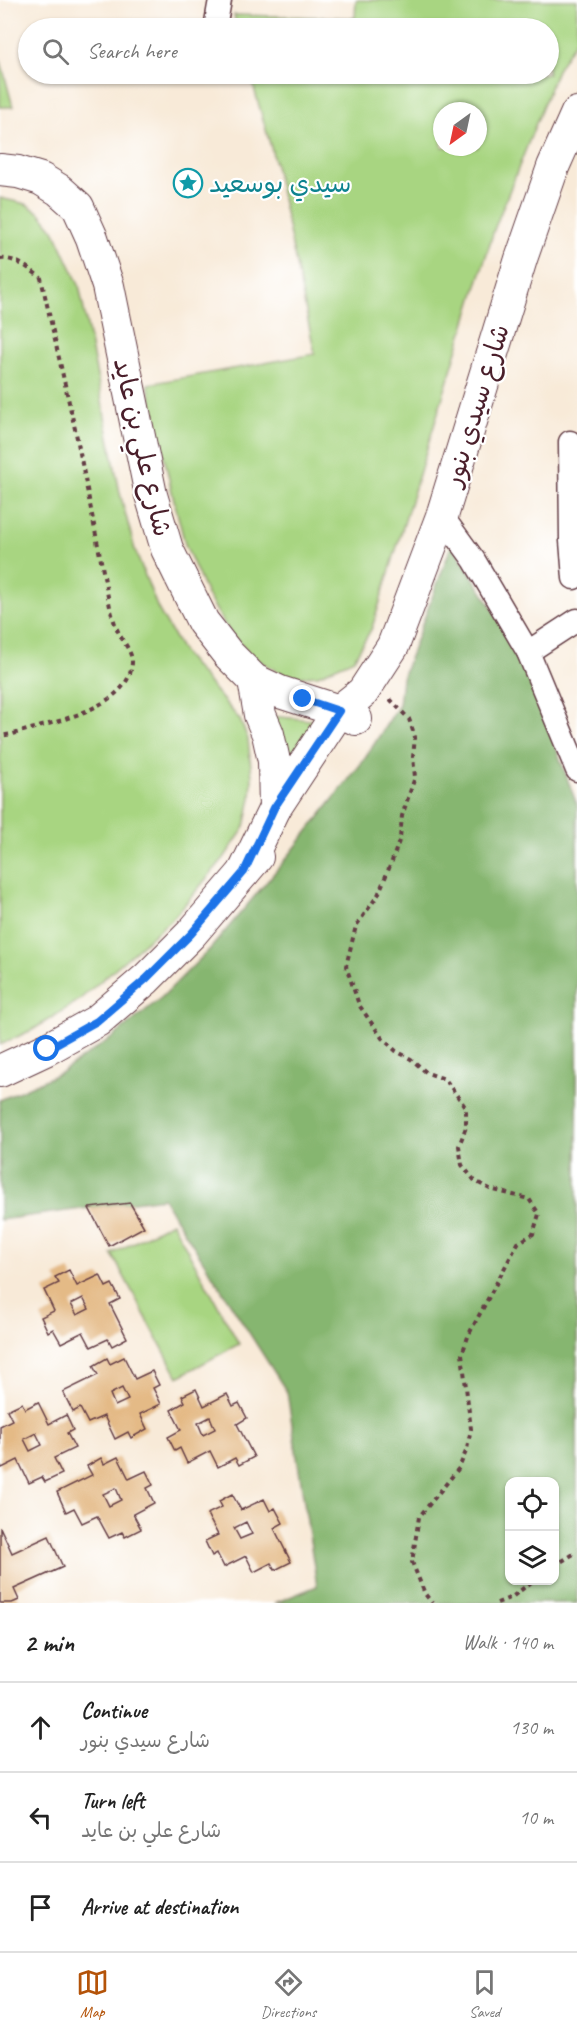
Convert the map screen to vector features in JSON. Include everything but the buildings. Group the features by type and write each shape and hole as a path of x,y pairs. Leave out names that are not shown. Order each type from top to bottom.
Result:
{"street":[{"path":"216,18 220,0"},
{"name":"شارع سيدي بنور","path":"0,1071 47,1049 97,1021 146,979 191,934 290,819 358,701 393,646 442,516 521,259 553,167 577,113"},
{"name":"شارع علي بن عايد","path":"0,170 18,172 41,179 59,190 78,207 92,238 108,286 151,495 167,549 203,622 228,654 254,680 280,692 358,701"},
{"path":"570,442 574,578"},
{"path":"442,516 474,560 528,652 577,770"},
{"path":"528,652 577,620"},
{"path":"254,680 260,715 268,734 274,761 274,808"},
{"name":"شارع سيدي بنور","path":"244,872 274,808 358,701"}],"path":[{"path":"0,258 26,266 41,278 78,438 110,607 117,629 132,660 129,678 117,693 92,710 0,736"},
{"path":"358,701 409,719 415,737 413,757 416,777 402,816 400,838 392,861 378,895 356,926 346,966 359,1005 382,1038 427,1073 444,1079 466,1108 466,1127 459,1146 462,1165 475,1181 490,1189 530,1199 539,1214 533,1234 518,1243 502,1277 490,1293 469,1334 462,1354 471,1429 467,1449 459,1468 419,1517 412,1562 424,1594 432,1603"},
{"path":"559,1563 577,1552"},
{"path":"497,1603 512,1597 528,1585"}],"green space":[{"path":"356,0 577,0 577,38 559,67 559,18 355,18"},
{"path":"234,15 355,18 235,18"},
{"path":"0,58 13,107 0,107"},
{"path":"253,84 551,84 494,230 372,628 354,659 318,675 288,677 254,658 230,633 207,595 185,544 148,384 315,354 272,151"},
{"path":"0,198 26,204 40,213 54,230 79,285 120,493 135,550 158,609 184,654 240,720 248,739 252,777 251,798 245,827 224,858 174,917 78,1001 34,1029 0,1045"},
{"path":"452,544 522,655 577,805 577,1603 275,1603 317,1586 287,1392 163,1198 0,1220 0,1100 60,1073 113,1037 162,997 210,949 286,859 364,760 399,705 402,678"},
{"path":"271,716 321,721 281,783"},
{"path":"172,1222 239,1344 178,1377 112,1254"}],"place":[{"name":"سيدي بوسعيد","path":"188,183"}],"route":[{"path":"47,1049 97,1021 146,979 191,934 244,872 274,808 339,711 303,699"}]}
